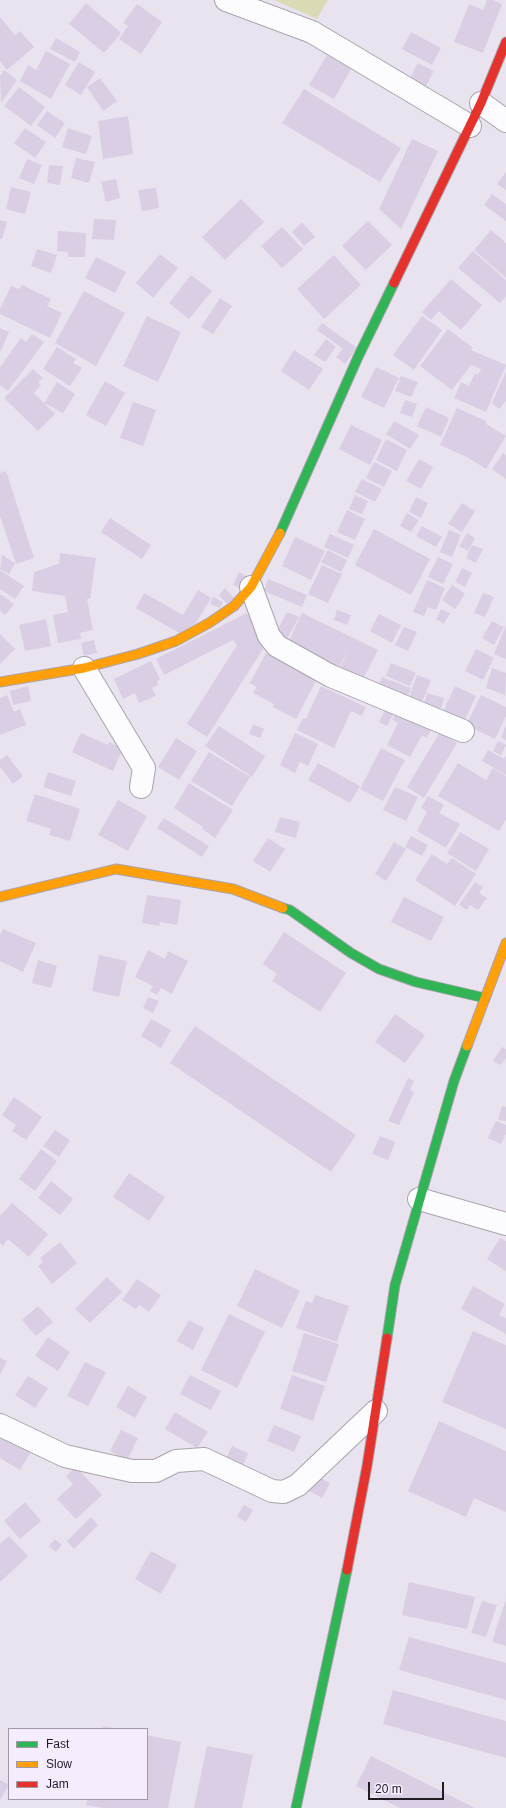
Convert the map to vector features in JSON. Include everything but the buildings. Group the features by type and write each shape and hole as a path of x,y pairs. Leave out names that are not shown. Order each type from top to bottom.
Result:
{"street":[{"path":"226,0 312,32 470,126"},
{"path":"0,682 84,668 138,654 176,641 210,623 234,606 251,586 275,543 358,357 481,103 506,42"},
{"path":"481,103 506,121"},
{"path":"251,586 268,627 269,636 277,646 332,676 462,731"},
{"path":"84,668 144,768 141,787"},
{"path":"0,897 116,870 232,889 290,910 351,953 379,969 416,982 485,998"},
{"path":"296,1808 334,1637 367,1466 395,1284 454,1080 506,943"},
{"path":"419,1199 506,1224"},
{"path":"0,1425 65,1456 132,1471 156,1471 176,1461 204,1459 272,1492 284,1492 298,1485 376,1411"}],"green space":[{"path":"274,0 328,0 317,19"}],"traffic: fast":[{"path":"280,533 358,357 394,283"},
{"path":"283,908 290,910 351,953 379,969 416,982 485,998"},
{"path":"387,1338 395,1285 454,1081 467,1046"},
{"path":"296,1808 347,1570"}],"traffic: slow":[{"path":"0,682 84,668 138,654 176,641 209,623 234,606 251,587 280,533"},
{"path":"0,897 116,869 233,889 283,908"},
{"path":"467,1046 506,943"}],"traffic: jam":[{"path":"394,283 481,103 506,42"},
{"path":"347,1570 367,1466 387,1338"}]}
